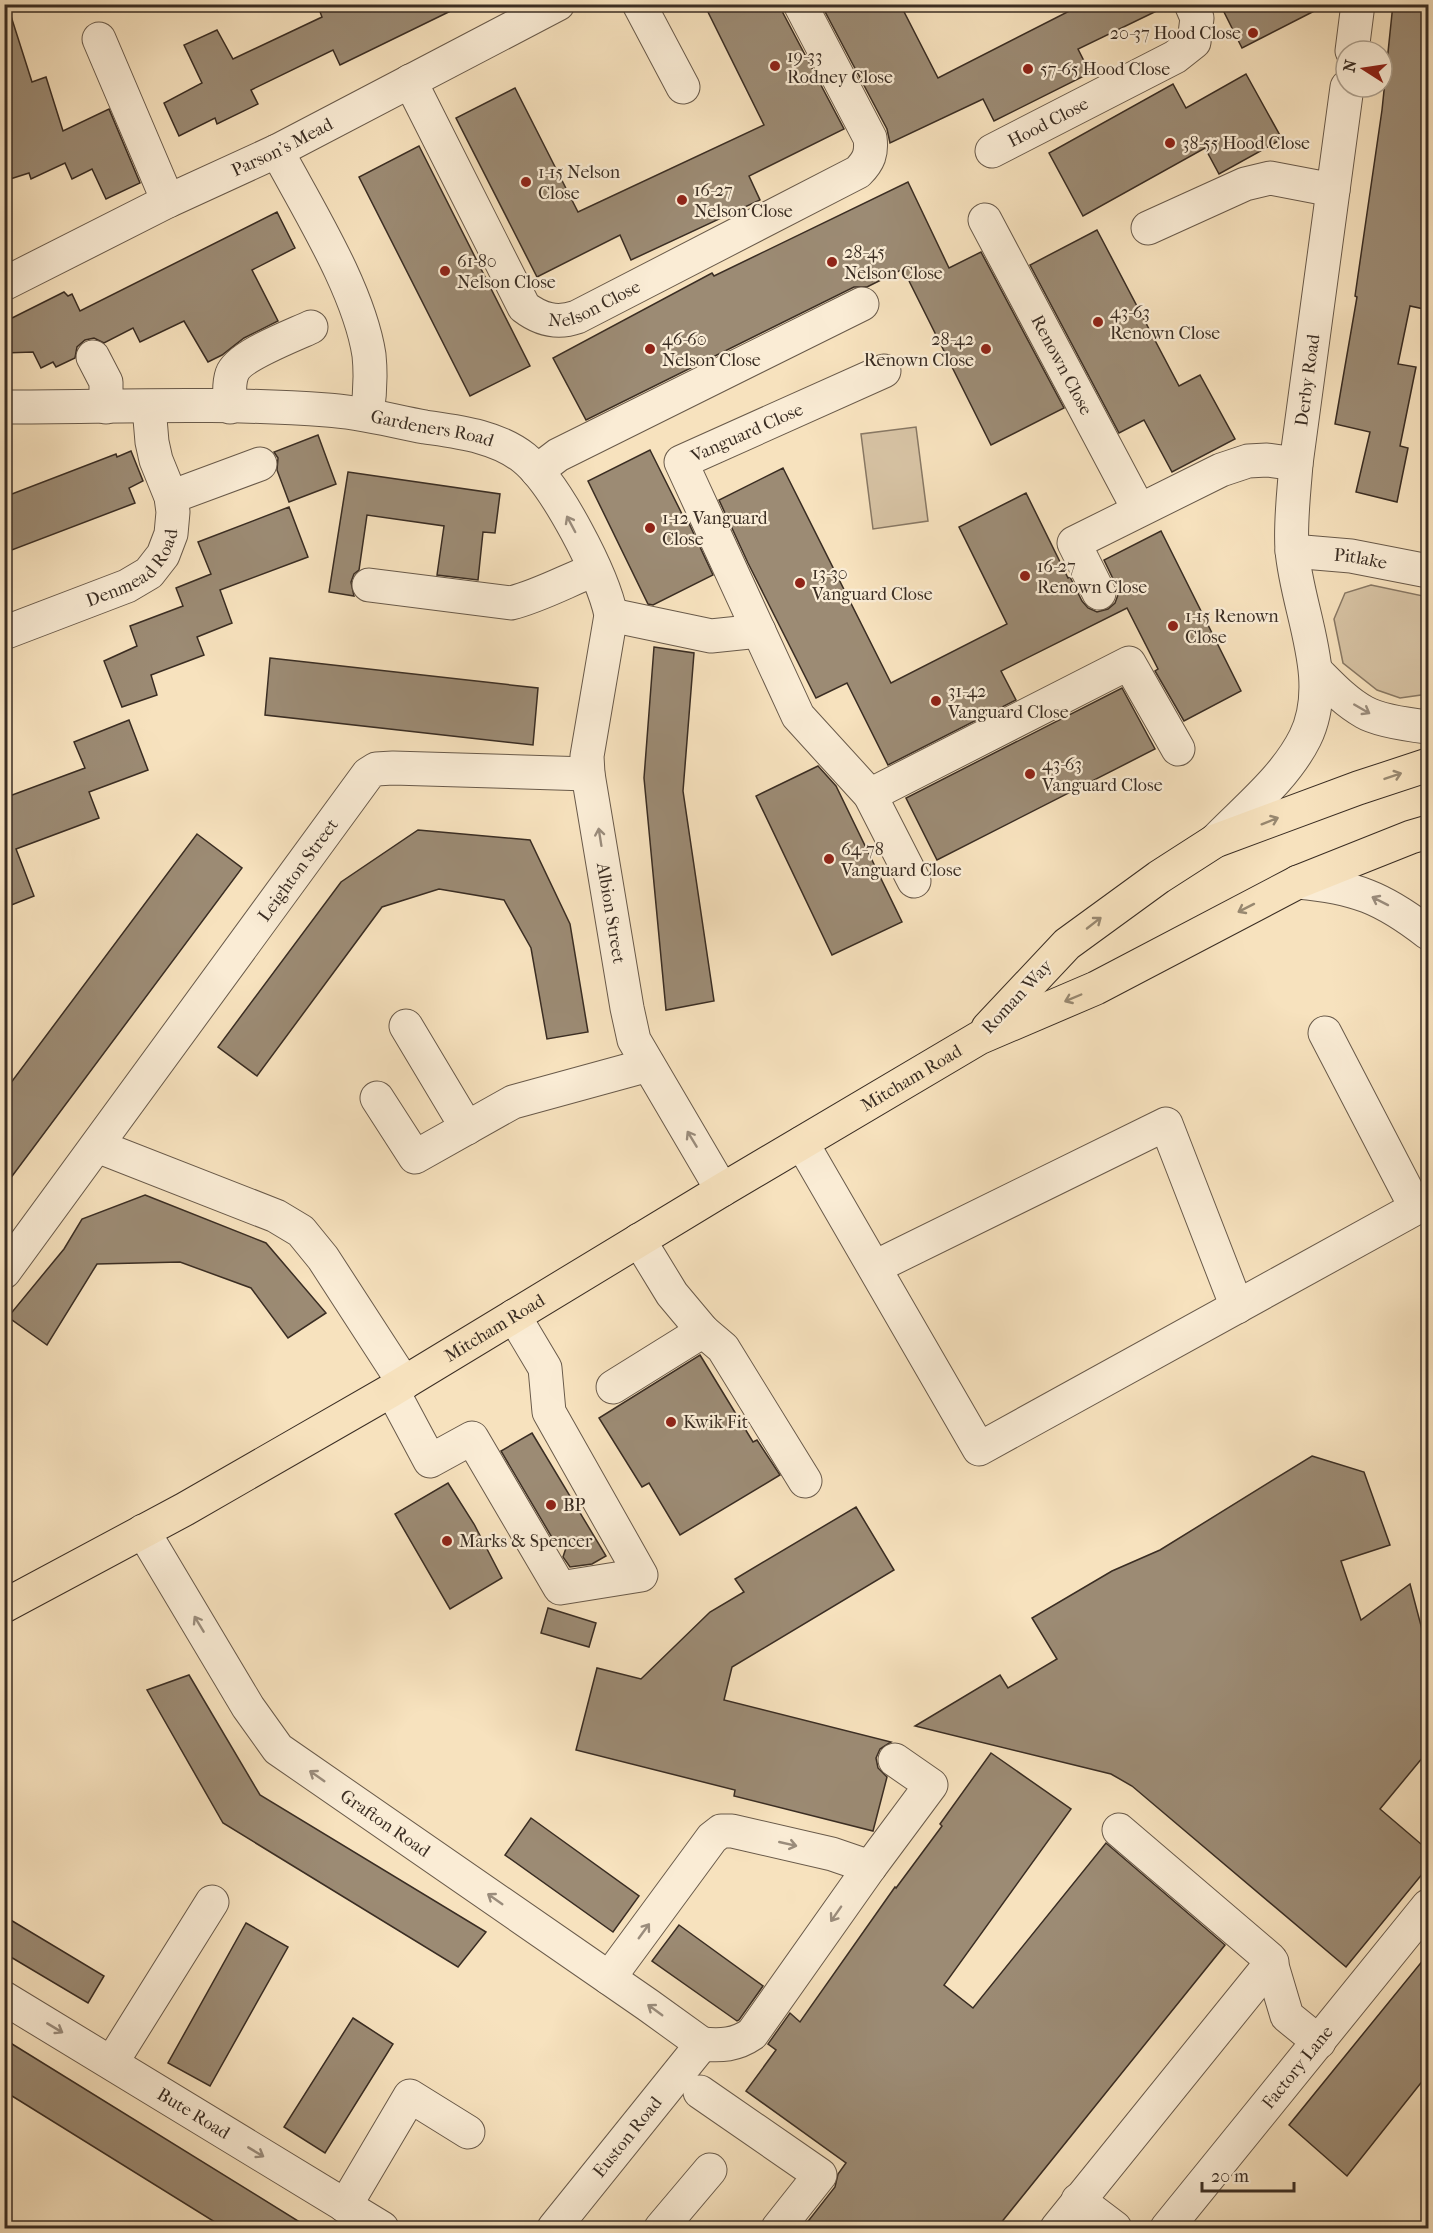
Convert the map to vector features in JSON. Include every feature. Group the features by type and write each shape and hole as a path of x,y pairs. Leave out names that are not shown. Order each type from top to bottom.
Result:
{"main road":[{"name":"Roman Way","path":"978,1038 1067,944 1141,890 1215,841 1358,788 1428,765"},
{"name":"Roman Way","path":"978,1038 1096,988 1298,882 1428,832"},
{"name":"Mitcham Road","path":"4,1605 398,1387 978,1038"}],"street":[{"name":"Parson's Mead","path":"5,282 168,201 277,151 558,4"},
{"path":"639,4 683,87"},
{"name":"Nelson Close","path":"410,81 524,307 536,316 564,321 577,317 858,172 867,164 872,151 870,138 800,4"},
{"name":"Hood Close","path":"992,151 1175,57 1194,42 1197,18 1191,4"},
{"path":"1354,39 1359,4"},
{"path":"99,39 168,201"},
{"name":"Derby Road","path":"1215,841 1277,778 1293,758 1306,737 1312,717 1317,672 1292,551 1296,464 1345,99"},
{"name":"Gardeners Road","path":"277,151 333,257 355,307 369,356 367,414 475,435 497,443 522,457 537,471 557,498 608,600 611,615"},
{"path":"1148,228 1245,184 1270,178 1333,190"},
{"name":"Renown Close","path":"985,220 1139,510"},
{"path":"537,471 558,455 862,304"},
{"path":"230,407 232,374 241,362 311,327"},
{"path":"93,357 106,382 106,407"},
{"name":"Vanguard Close","path":"884,371 681,462 798,716 870,795 914,881"},
{"path":"4,407 230,407 328,410 367,414"},
{"name":"Denmead Road","path":"4,633 127,586 149,573 163,555 171,534 173,512 171,497 156,460 149,407"},
{"path":"1099,593 1074,543 1221,470 1248,461 1267,460 1296,464"},
{"path":"171,497 260,464"},
{"name":"Pitlake","path":"1292,551 1351,556 1428,572"},
{"path":"369,585 510,603 528,599 594,570"},
{"path":"611,615 711,636 759,631"},
{"name":"Albion Street","path":"611,615 589,744 588,774 627,1008 634,1040 722,1190"},
{"path":"870,795 1129,663 1178,749"},
{"path":"1317,672 1341,696 1366,713 1428,727"},
{"name":"Leighton Street","path":"4,1272 368,774 376,770 393,768 588,774"},
{"path":"1298,882 1345,888 1379,900 1404,914 1428,933"},
{"path":"406,1026 467,1128"},
{"path":"802,1143 979,1449 1416,1208 1325,1033"},
{"path":"377,1098 415,1157 513,1102 648,1065"},
{"path":"874,1267 1166,1124 1237,1307"},
{"path":"97,1146 276,1216 301,1231 324,1258 398,1387 430,1461 472,1438 560,1588 641,1575 549,1412 545,1368 514,1316"},
{"path":"639,1240 672,1294 703,1331 723,1348 805,1481"},
{"path":"613,1387 703,1331"},
{"name":"Grafton Road","path":"143,1530 248,1707 278,1749 702,2044"},
{"path":"702,2044 725,2045 743,2040 752,2034 931,1785 895,1761"},
{"path":"1119,1830 1272,1962 1287,2016 1319,2042"},
{"path":"609,1978 712,1838 721,1831 732,1831 832,1854 870,1867"},
{"path":"112,2062 212,1902"},
{"name":"Factory Lane","path":"1167,2229 1428,1906"},
{"path":"1057,2229 1078,2200 1272,1962"},
{"name":"Bute Road","path":"4,1998 382,2229"},
{"name":"Euston Road","path":"554,2229 702,2044"},
{"path":"700,2091 820,2175 778,2229"},
{"path":"345,2206 410,2096 468,2132"},
{"path":"661,2229 710,2170"},
{"path":"1078,2200 1116,2229"}],"shaded area":[{"path":"916,427 928,521 873,529 861,434"},
{"path":"1371,585 1428,597 1428,694 1400,698 1377,690 1343,663 1334,619 1345,593"}],"building":[{"path":"317,4 465,4 340,65 333,50 251,90 258,104 217,124 215,118 179,136 164,103 202,83 184,45 217,30 233,59 322,17"},
{"path":"704,4 781,4 783,13 844,129 749,176 760,200 631,260 620,235 537,277 456,118 515,88 578,212 764,125"},
{"path":"821,4 900,4 938,78 1083,4 1171,4 1078,49 1090,73 994,121 983,99 890,143 887,129"},
{"name":"20-37 Hood Close","path":"1220,4 1328,4 1242,48"},
{"path":"1393,4 1428,4 1428,279 1424,309 1410,306 1398,364 1416,367 1400,446 1408,448 1397,502 1356,492 1370,432 1335,424 1357,297 1355,296 1383,99 1394,99 1394,39 1389,39"},
{"path":"10,13 32,82 46,77 63,131 109,109 140,183 106,199 92,169 72,179 65,163 31,179 29,173 4,181 4,14"},
{"name":"38-55 Hood Close","path":"1246,74 1282,139 1219,174 1205,148 1083,216 1049,153 1173,84 1186,108"},
{"name":"61-80 Nelson Close","path":"419,146 530,366 470,396 359,177"},
{"path":"908,182 949,268 981,252 1064,408 991,445 903,269 867,287 854,287 586,420 553,358 712,273 714,276"},
{"path":"277,212 295,248 252,270 278,321 244,338 222,355 208,362 184,321 140,342 133,328 104,343 94,338 85,340 77,347 75,358 56,367 53,362 41,368 33,352 4,353 4,322 64,292 68,296 72,294 80,311"},
{"name":"43-63 Renown Close","path":"1097,230 1179,386 1200,375 1235,439 1172,472 1144,420 1119,433 1030,265"},
{"path":"318,435 336,484 289,502 277,470 278,458 274,452"},
{"name":"1-12 Vanguard Close","path":"650,450 684,518 686,517 713,575 653,605 648,604 588,481"},
{"path":"131,451 143,481 129,488 135,503 4,553 4,497 116,454 117,457"},
{"path":"783,468 891,683 1007,624 959,527 1026,493 1068,578 1070,577 1082,601 1088,608 1097,612 1108,609 1115,603 1118,595 1116,585 1104,560 1161,531 1241,691 1184,721 1155,671 1158,669 1127,608 1001,671 1016,700 888,765 847,683 816,698 719,500"},
{"path":"348,472 500,494 495,533 483,532 478,580 437,575 444,526 367,515 359,570 354,574 351,582 354,596 329,592"},
{"path":"289,507 308,557 220,590 232,623 197,637 204,655 151,675 157,695 122,707 104,661 137,646 130,626 183,606 176,588 211,574 198,542"},
{"path":"654,647 694,653 683,791 714,1001 666,1010 644,778"},
{"path":"270,658 538,688 533,745 265,715"},
{"name":"43-63 Vanguard Close","path":"1122,688 1155,749 937,860 906,798"},
{"path":"129,720 148,770 89,792 99,818 16,849 34,896 4,908 4,798 85,768 74,742"},
{"name":"64-78 Vanguard Close","path":"818,766 836,786 902,922 832,955 756,796"},
{"path":"418,830 530,840 570,924 588,1032 547,1039 531,948 504,900 439,889 382,907 257,1076 218,1047 341,882"},
{"path":"197,834 242,868 4,1187 4,1092"},
{"path":"145,1195 266,1243 326,1313 288,1338 251,1288 180,1262 97,1264 47,1345 8,1317 64,1249 82,1219"},
{"path":"700,1355 753,1442 757,1440 780,1475 680,1535 649,1483 642,1487 599,1418"},
{"name":"BP","path":"532,1433 606,1556 592,1564 570,1567 563,1557 569,1539 557,1546 501,1451"},
{"path":"1312,1456 1364,1472 1390,1545 1341,1561 1361,1620 1410,1584 1428,1652 1428,1751 1380,1809 1428,1850 1428,1867 1346,1967 1132,1786 1111,1774 915,1726 1000,1675 1008,1688 1057,1659 1032,1618 1112,1571 1160,1550"},
{"name":"Marks & Spencer","path":"448,1483 474,1524 502,1578 450,1609 395,1514"},
{"path":"856,1507 894,1570 732,1667 724,1700 891,1742 880,1749 876,1758 878,1768 887,1777 873,1831 734,1796 735,1790 576,1750 597,1668 641,1679 710,1612 744,1592 735,1579"},
{"path":"548,1608 596,1623 589,1647 541,1633"},
{"path":"189,1675 260,1795 486,1932 458,1967 223,1823 147,1690"},
{"path":"991,1753 1071,1809 944,1985 973,2008 1106,1843 1225,1945 996,2229 802,2229 835,2187 838,2174 846,2163 746,2091 776,2050 768,2044 790,2013 800,2022 895,1887 942,1826 940,1824"},
{"path":"531,1818 639,1896 613,1932 505,1855"},
{"path":"4,1916 104,1976 88,2003 4,1953"},
{"path":"246,1923 288,1947 210,2086 168,2063"},
{"path":"679,1925 763,1986 739,2020 737,2021 652,1961"},
{"path":"1428,1954 1428,2074 1347,2176 1289,2125"},
{"path":"353,2018 393,2044 325,2153 284,2127"},
{"path":"4,2039 311,2229 226,2229 4,2091"}],"place":[{"name":"20-37 Hood Close","path":"1253,33"},
{"name":"19-33 Rodney Close","path":"775,66"},
{"name":"57-65 Hood Close","path":"1028,69"},
{"name":"38-55 Hood Close","path":"1170,143"},
{"name":"1-15 Nelson Close","path":"526,182"},
{"name":"16-27 Nelson Close","path":"682,200"},
{"name":"28-45 Nelson Close","path":"832,262"},
{"name":"61-80 Nelson Close","path":"445,271"},
{"name":"43-63 Renown Close","path":"1098,322"},
{"name":"46-60 Nelson Close","path":"650,349"},
{"name":"28-42 Renown Close","path":"986,349"},
{"name":"1-12 Vanguard Close","path":"650,528"},
{"name":"16-27 Renown Close","path":"1025,576"},
{"name":"13-30 Vanguard Close","path":"800,583"},
{"name":"1-15 Renown Close","path":"1173,626"},
{"name":"31-42 Vanguard Close","path":"936,701"},
{"name":"43-63 Vanguard Close","path":"1030,774"},
{"name":"64-78 Vanguard Close","path":"829,859"},
{"name":"Kwik Fit","path":"671,1422"},
{"name":"BP","path":"551,1505"},
{"name":"Marks & Spencer","path":"447,1541"}]}
